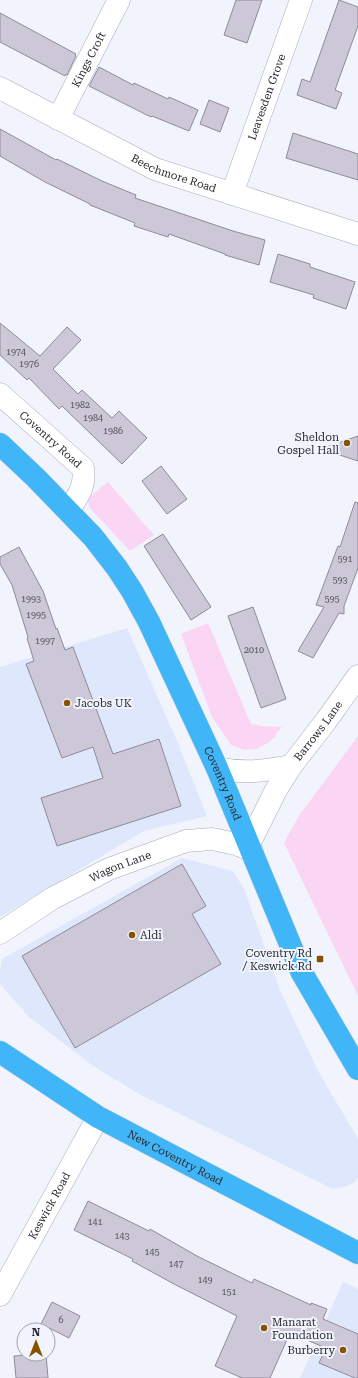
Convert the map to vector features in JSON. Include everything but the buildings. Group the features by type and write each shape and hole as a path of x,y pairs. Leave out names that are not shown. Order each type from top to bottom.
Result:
{"highway":[{"name":"Coventry Road","path":"0,444 68,511 93,538 117,568 132,591 149,622 217,768 302,973 358,1069"},
{"name":"New Coventry Road","path":"0,1052 98,1117 358,1253"}],"street":[{"name":"Kings Croft","path":"58,119 119,0"},
{"name":"Leavesden Grove","path":"232,194 301,0"},
{"name":"Beechmore Road","path":"0,88 155,169 358,234"},
{"name":"Coventry Road","path":"0,394 83,468 85,477 82,489 68,511"},
{"name":"Barrows Lane","path":"251,847 276,790 290,766 326,721 358,676"},
{"name":"Barrows Lane","path":"217,768 231,771 249,772 290,766"},
{"name":"Wagon Lane","path":"0,933 53,898 110,869 186,841 212,839 251,847"},
{"name":"Keswick Road","path":"0,1295 98,1117"}],"shaded area":[{"path":"108,482 154,535 130,551 90,508 87,499"},
{"path":"208,623 251,724 282,727 270,742 256,749 244,750 231,745 212,717 181,634"},
{"path":"127,628 177,741 207,816 144,831 0,917 0,667"},
{"path":"358,736 358,996 284,843 298,817"},
{"path":"182,858 233,871 244,889 280,990 318,1071 358,1139 358,1177 355,1182 347,1186 333,1189 139,1094 93,1066 29,1017 0,984 2,959"},
{"path":"343,1282 358,1289 358,1378 300,1378"}],"place":[{"name":"Sheldon Gospel Hall","path":"347,443"},
{"name":"Jacobs UK","path":"67,703"},
{"name":"Aldi","path":"132,935"},
{"name":"Coventry Rd / Keswick Rd","path":"320,959"},
{"name":"Manarat Foundation","path":"264,1328"},
{"name":"Burberry","path":"343,1350"}]}
